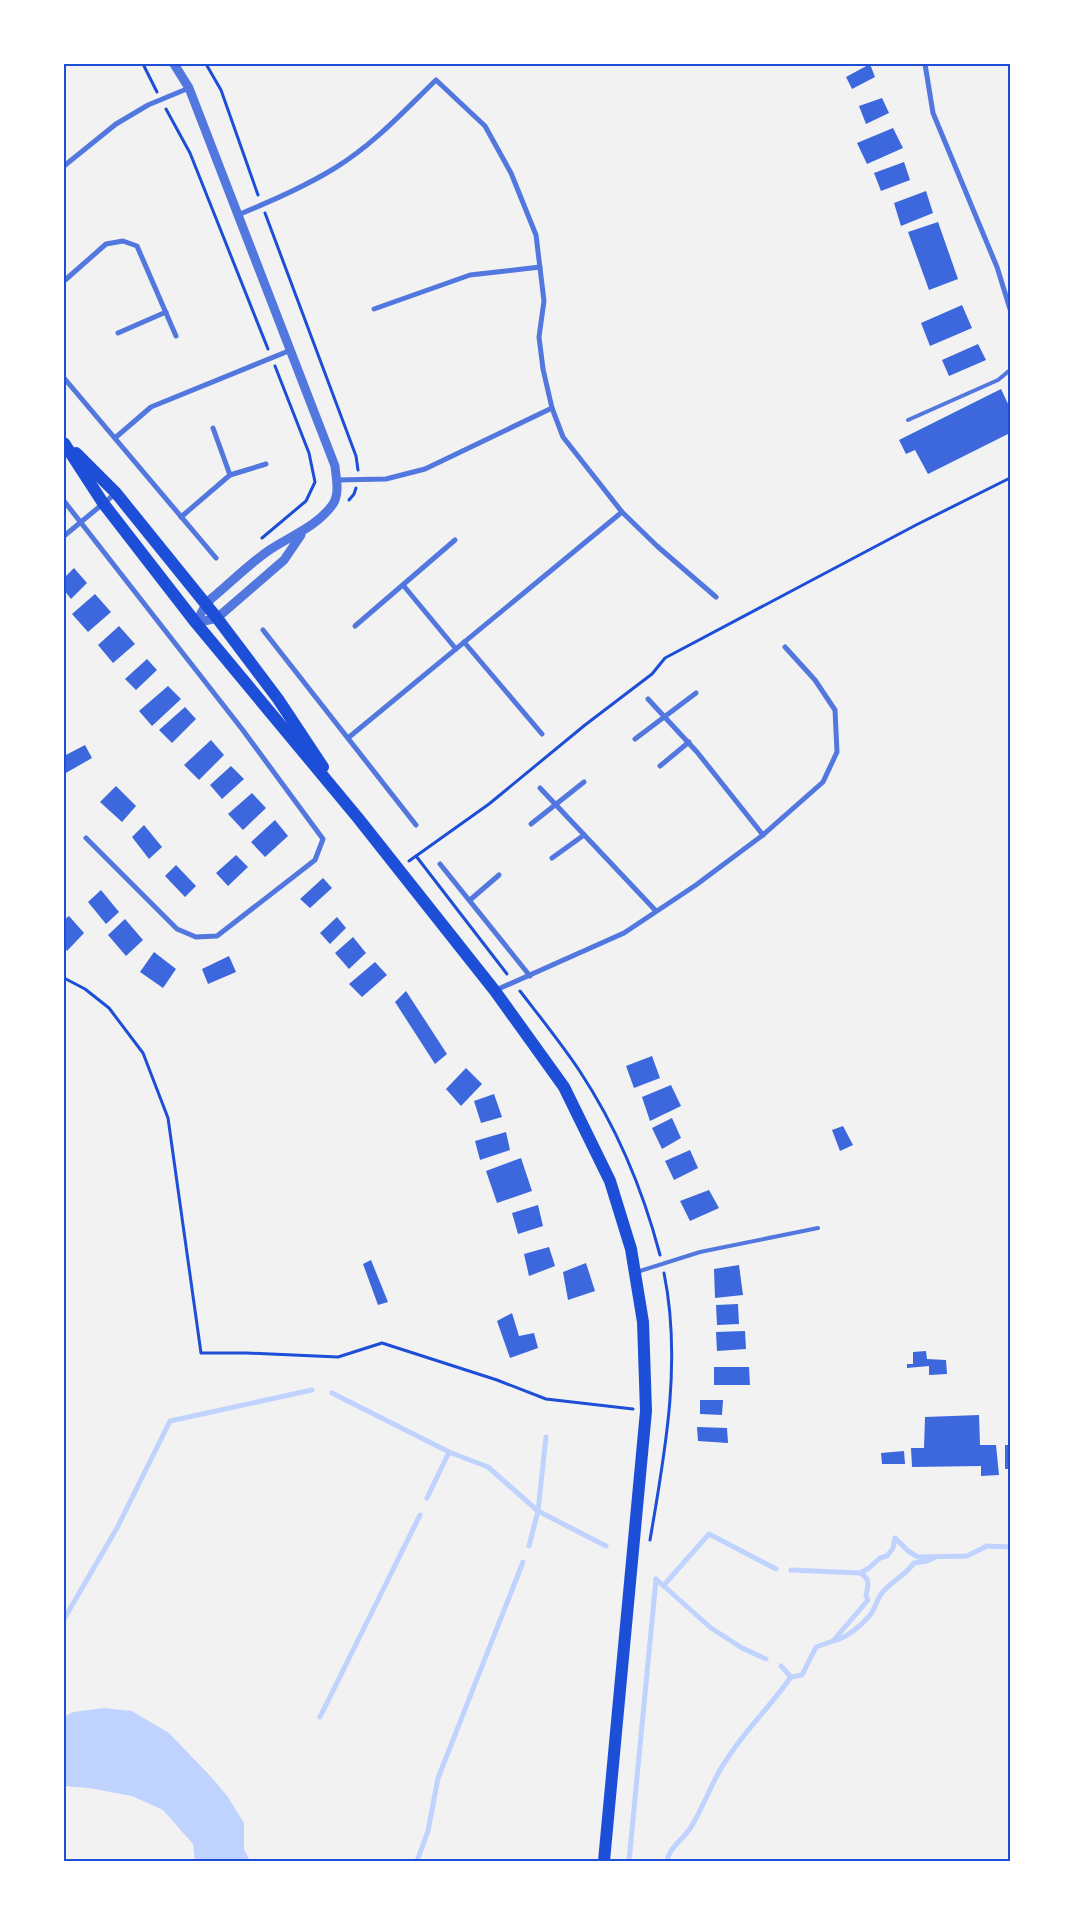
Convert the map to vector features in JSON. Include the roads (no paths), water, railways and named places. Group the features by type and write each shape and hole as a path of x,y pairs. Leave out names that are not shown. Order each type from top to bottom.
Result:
{"main road":[{"path":"64,442 116,493 217,618 278,699 358,818"},
{"path":"64,442 104,503 196,624 358,818 495,990 564,1087 610,1181 631,1249 643,1322 646,1411 604,1861"}],"street":[{"path":"174,64 189,88 335,466 337,494 334,503 302,532 268,551 206,604 196,624"},
{"path":"925,64 933,113 997,267 1010,309"},
{"path":"238,215 287,194 336,168 376,137 436,80 485,126 506,165 536,235 544,301 539,337 543,370 552,408 563,437 622,512 657,546 716,597"},
{"path":"64,166 116,124 148,105 189,88"},
{"path":"64,281 106,244 123,241 137,246 176,336"},
{"path":"374,309 470,274 540,267"},
{"path":"118,333 166,312"},
{"path":"115,438 151,408 291,350"},
{"path":"64,378 216,558"},
{"path":"336,480 386,479 425,469 552,408"},
{"path":"214,428 230,475"},
{"path":"181,517 230,475 266,464"},
{"path":"64,536 116,493"},
{"path":"64,501 242,729 323,839 315,860 217,936 196,937 177,929 86,838"},
{"path":"348,738 622,512"},
{"path":"196,624 217,618 284,560 302,532"},
{"path":"356,626 455,540"},
{"path":"403,585 456,649"},
{"path":"263,630 416,825"},
{"path":"464,642 542,734"},
{"path":"495,990 624,933 696,884 763,834 823,782 837,752 834,710 815,680 785,647"},
{"path":"635,739 696,693"},
{"path":"648,699 689,742 763,834"},
{"path":"660,766 689,742"},
{"path":"531,824 584,782"},
{"path":"540,788 656,911"},
{"path":"552,858 584,835"},
{"path":"440,864 530,976"},
{"path":"470,900 499,875"}],"lane":[{"path":"908,420 998,380 1010,370"},
{"path":"635,1273 700,1252 818,1228"}],"water":[{"path":"104,1708 132,1711 169,1733 213,1779 228,1797 244,1823 244,1849 250,1861 195,1861 193,1844 163,1810 132,1796 89,1788 64,1786 64,1717 73,1712"}],"waterway":[{"path":"64,1619 117,1528 170,1421 312,1390"},
{"path":"332,1393 449,1452 488,1467 538,1511 606,1546"},
{"path":"529,1546 538,1511 546,1437"},
{"path":"427,1498 449,1452"},
{"path":"320,1717 420,1515"},
{"path":"663,1586 709,1534 776,1569"},
{"path":"860,1573 880,1558 887,1556 893,1548 895,1538 908,1551 918,1557 967,1556 987,1546 1010,1547"},
{"path":"833,1641 849,1634 863,1622 871,1614 879,1597 914,1563 934,1558"},
{"path":"417,1861 428,1831 438,1778 523,1562"},
{"path":"791,1570 860,1573 867,1580 866,1596 868,1600 833,1641 816,1647 802,1675 791,1677"},
{"path":"656,1579 711,1628 742,1648 766,1659"},
{"path":"629,1861 656,1579"},
{"path":"667,1861 671,1851 691,1827 720,1770 732,1751 791,1677 781,1666"}]}
